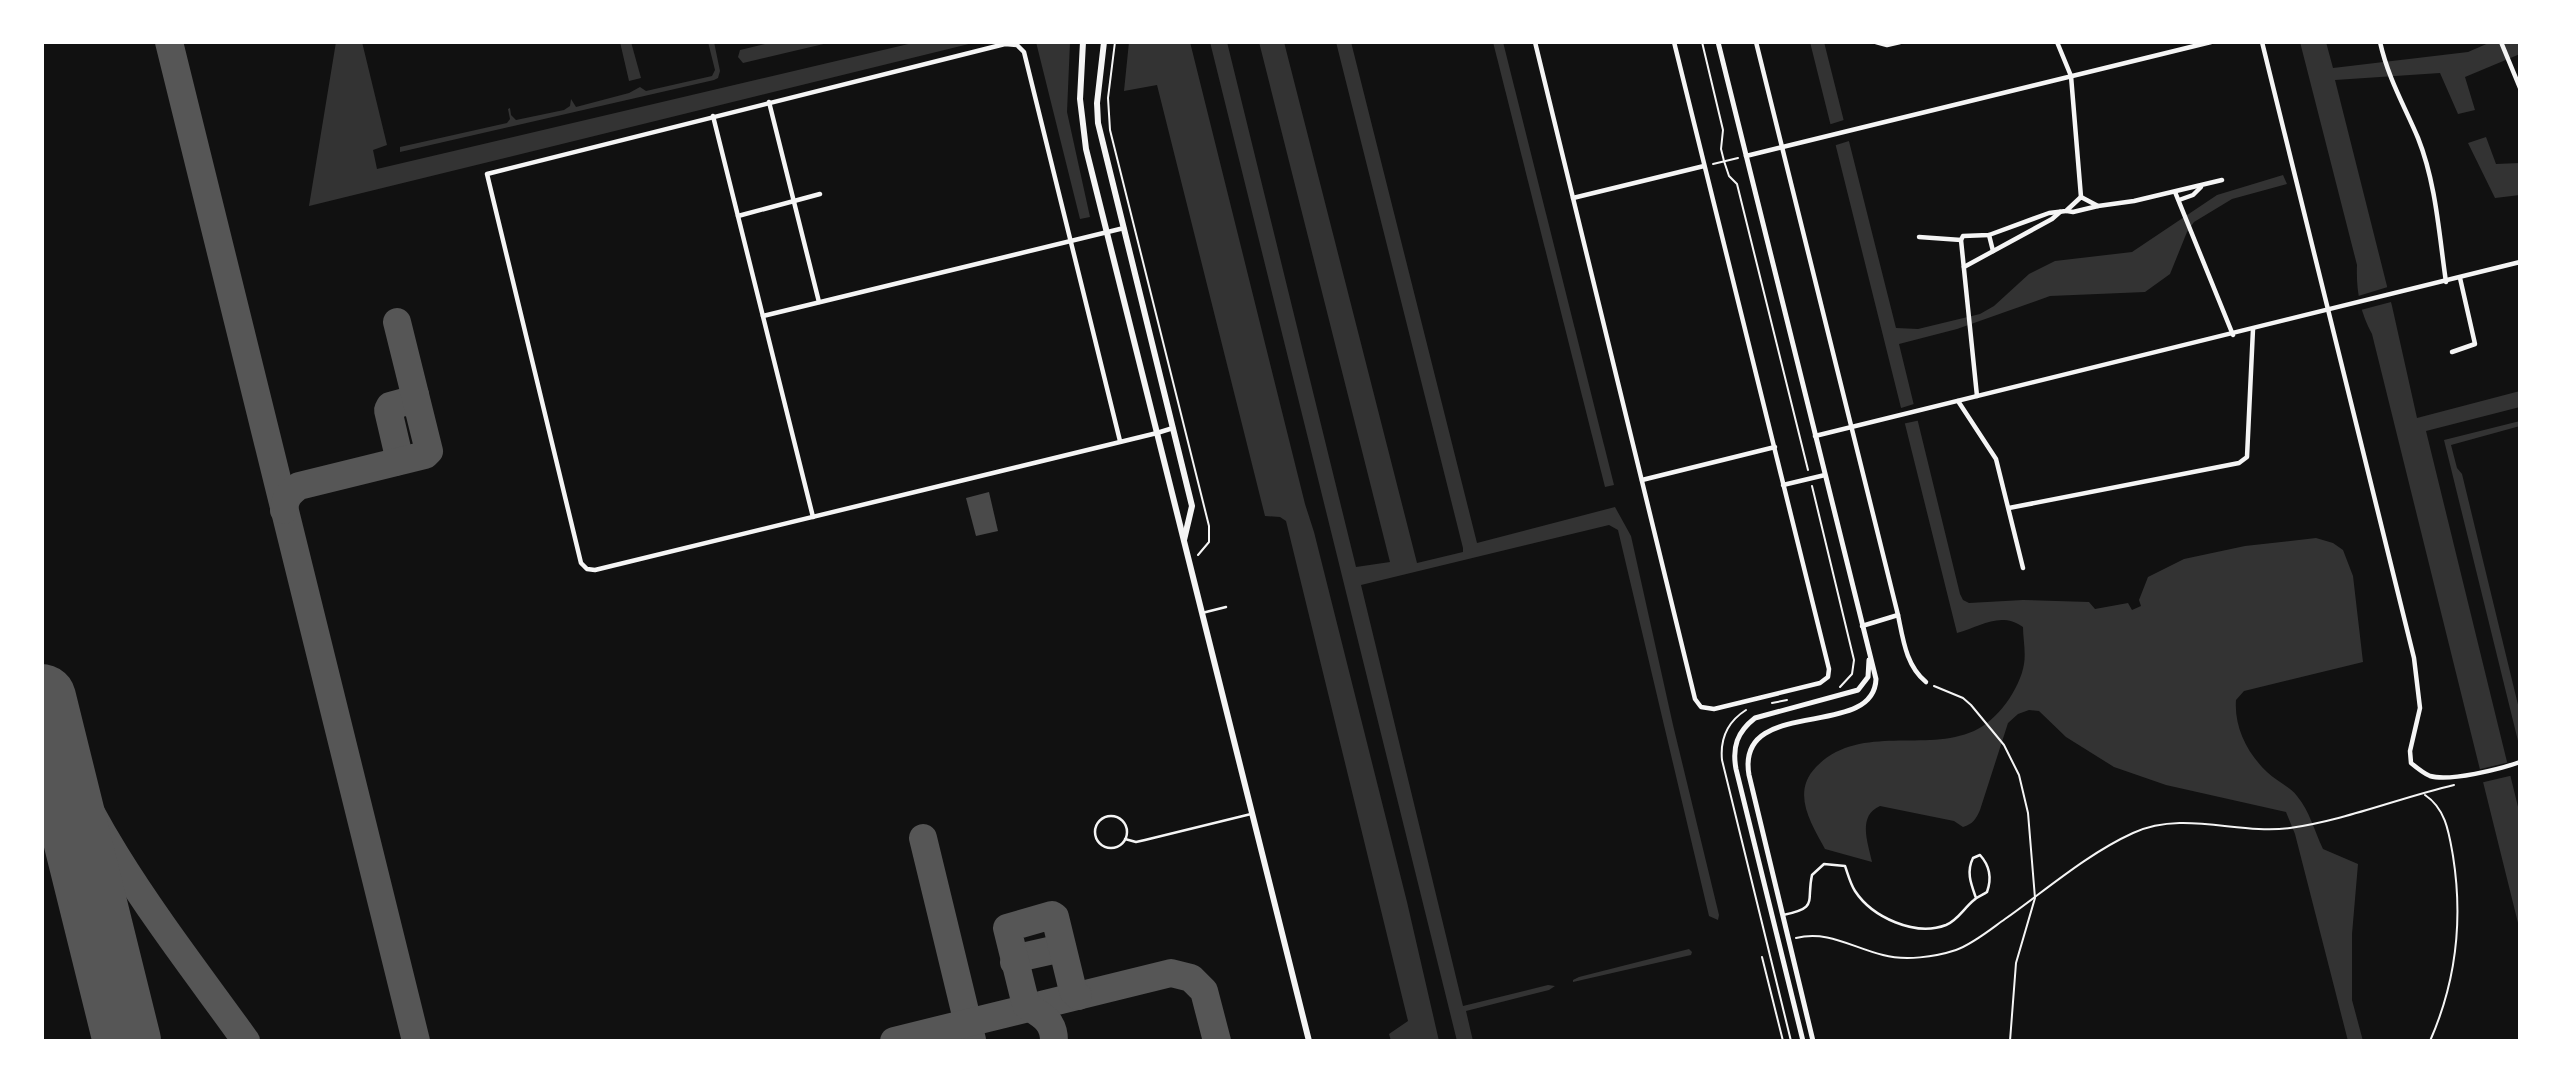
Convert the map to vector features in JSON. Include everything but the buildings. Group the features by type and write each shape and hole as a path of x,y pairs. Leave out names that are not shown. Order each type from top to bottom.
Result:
{"main road":[{"path":"1083,42 1082,125 1309,1041"},
{"path":"1104,42 1097,103 1098,122 1192,506 1184,542"}],"street":[{"path":"1535,42 1695,699 1701,707 1714,709 1820,683 1828,677 1829,669 1674,42"},
{"path":"1718,42 1876,679 1874,691 1867,702 1853,709 1774,729 1757,740 1748,755 1749,775 1813,1041"},
{"path":"1756,42 1910,662 1919,677 1926,681"},
{"path":"1876,42 1887,45 1900,42"},
{"path":"2057,42 2071,76 2081,197"},
{"path":"1746,156 2211,42"},
{"path":"2262,42 2418,676 2419,721 2409,758 2417,769 2434,777 2471,775 2517,763"},
{"path":"2380,42 2392,83 2417,137 2429,173 2446,282"},
{"path":"2501,42 2520,88"},
{"path":"1120,442 1024,52 1017,45 1005,44 487,174 581,563 587,569 595,570 1157,433 1174,428"},
{"path":"769,102 819,302"},
{"path":"713,116 813,517"},
{"path":"1573,198 1704,166"},
{"path":"1919,237 1961,240 1966,236 1989,235 2049,213 2073,212 2201,187 2222,180"},
{"path":"2179,200 2201,187"},
{"path":"2175,192 2233,335"},
{"path":"738,216 820,194"},
{"path":"2081,197 2098,206"},
{"path":"1964,267 2053,219 2081,197"},
{"path":"2017,226 2021,235"},
{"path":"763,316 1125,228"},
{"path":"1989,235 1993,251"},
{"path":"1961,240 1977,396"},
{"path":"1815,436 2233,335 2520,262"},
{"path":"2452,352 2475,344 2460,278"},
{"path":"2009,508 2239,464 2247,457 2253,329"},
{"path":"1958,401 1996,459 2023,568"},
{"path":"1642,480 1775,447"},
{"path":"1783,485 1825,475"},
{"path":"1862,626 1898,615"},
{"path":"1803,1041 1736,769 1735,746 1742,729 1755,718 1858,690 1866,682 1870,671 1867,646"}],"lane":[{"path":"1202,612 1226,607"},
{"path":"1125,839 1136,842 1252,814"},
{"path":"1115,816 1127,828 1125,839 1122,844 1112,848 1101,845 1095,836 1097,825 1104,817 1115,816"},
{"path":"1782,915 1799,912 1807,907 1811,900 1812,875 1824,864 1844,866 1851,884 1862,899 1884,916 1906,926 1932,928 1947,925 1976,898 1987,892 1991,877 1983,858 1977,854 1970,863 1969,875 1976,898"}],"path":[{"path":"1115,42 1108,98 1110,130 1209,526 1209,542 1197,556"},
{"path":"1702,42 1723,130 1721,149 1729,176 1737,184 1854,660 1852,674 1839,687"},
{"path":"1704,166 1746,156"},
{"path":"1926,681 1963,698 2004,746 2019,775 2028,813 2035,898 2016,963 2010,1041"},
{"path":"1764,705 1787,700"},
{"path":"1752,708 1744,711 1727,728 1721,748 1722,761 1791,1041"},
{"path":"1789,940 1812,935 1832,937 1885,956 1907,958 1957,949 2035,898 2091,856 2135,832 2172,824 2208,822 2244,828 2287,828 2323,822 2464,783"},
{"path":"2424,794 2443,814 2458,886 2452,972 2446,998 2430,1041"},
{"path":"1762,957 1783,1041"}],"shaded area":[{"path":"336,42 362,42 387,145 373,150 377,169 917,42 977,42 309,206"},
{"path":"620,42 631,42 641,78 629,81"},
{"path":"708,42 714,42 720,71 718,78 714,80 400,152 400,147 507,123 510,119 510,108 511,115 516,120 564,110 570,106 571,99 576,107 629,93 640,87 646,91 712,76 715,70"},
{"path":"773,42 832,42 743,63 738,57 740,50"},
{"path":"1036,42 1070,42 1067,112 1090,217 1080,219"},
{"path":"1129,42 1190,42 1407,902 1439,1041 1391,1041 1389,1034 1408,1021 1286,521 1280,517 1265,516 1157,85 1124,91"},
{"path":"1210,42 1227,42 1356,567 1390,562 1259,42 1284,42 1417,563 1463,552 1463,548 1336,42 1351,42 1477,543 1615,507 1631,536 1718,920 1709,916 1618,530 1609,525 1361,585 1463,1006 1548,985 1555,986 1549,990 1466,1011 1473,1041 1457,1041"},
{"path":"1493,42 1503,42 1614,485 1605,487"},
{"path":"1810,42 1824,42 1896,328 1918,329 1980,314 1994,306 2029,274 2055,261 2132,252 2217,195 2283,175 2287,184 2232,199 2194,222 2187,232 2170,274 2145,292 2050,296 1957,329 1899,344 1960,594 1963,600 1969,603 2023,600 2089,602 2095,609 2128,603 2132,610 2141,606 2139,600 2148,577 2184,559 2245,546 2316,538 2333,543 2343,550 2353,576 2363,662 2244,691 2236,700 2236,710 2243,739 2253,757 2297,796 2309,815 2323,849 2358,864 2352,934 2352,1000 2363,1041 2348,1041 2295,834 2286,812 2166,785 2114,767 2066,737 2039,711 2029,710 2018,714 2008,723 1980,810 1969,824 1963,827 1954,821 1880,806 1868,816 1866,823 1872,862 1825,849 1809,818 1804,798 1805,787 1816,767 1833,754 1852,746 1872,742 1934,740 1974,731 1991,720 2006,703 2022,674 2025,655 2023,627 2015,622 1998,620 1957,633"},
{"path":"2300,42 2326,42 2333,68 2468,52 2491,42 2520,42 2520,54 2465,77 2475,110 2458,114 2440,73 2335,80 2392,306 2417,418 2520,391 2520,407 2426,431 2520,815 2520,931 2372,334 2362,309 2357,265"},
{"path":"2486,137 2496,164 2520,163 2520,195 2495,198 2468,143"},
{"path":"2520,421 2520,426 2451,445 2457,468 2462,474 2520,713 2519,745 2444,440"},
{"path":"1689,949 1691,955 1573,982 1579,977"}],"pier":[{"path":"1847,119 1853,143 1849,141 1833,146 1828,125"},
{"path":"2391,286 2395,303 2357,311 2355,297"},
{"path":"1917,403 1921,420 1902,424 1898,409"},
{"path":"2510,762 2514,775 2480,783 2476,770"}],"taxiway":[{"path":"169,42 416,1041"},
{"path":"284,510 288,496 299,486 425,455 429,451 397,322"},
{"path":"395,462 399,457 388,410 390,406 412,400 415,395"},
{"path":"44,705 61,751 105,838 159,921 246,1041"},
{"path":"923,838 972,1040"},
{"path":"1054,1041 1049,1023 1026,1005 1007,928 1052,915 1055,917 1073,991 1078,996"},
{"path":"1014,962 1017,958 1062,948"},
{"path":"894,1041 1171,973 1191,978 1204,991 1217,1041"}],"runway":[{"path":"42,698 127,1041"}]}
